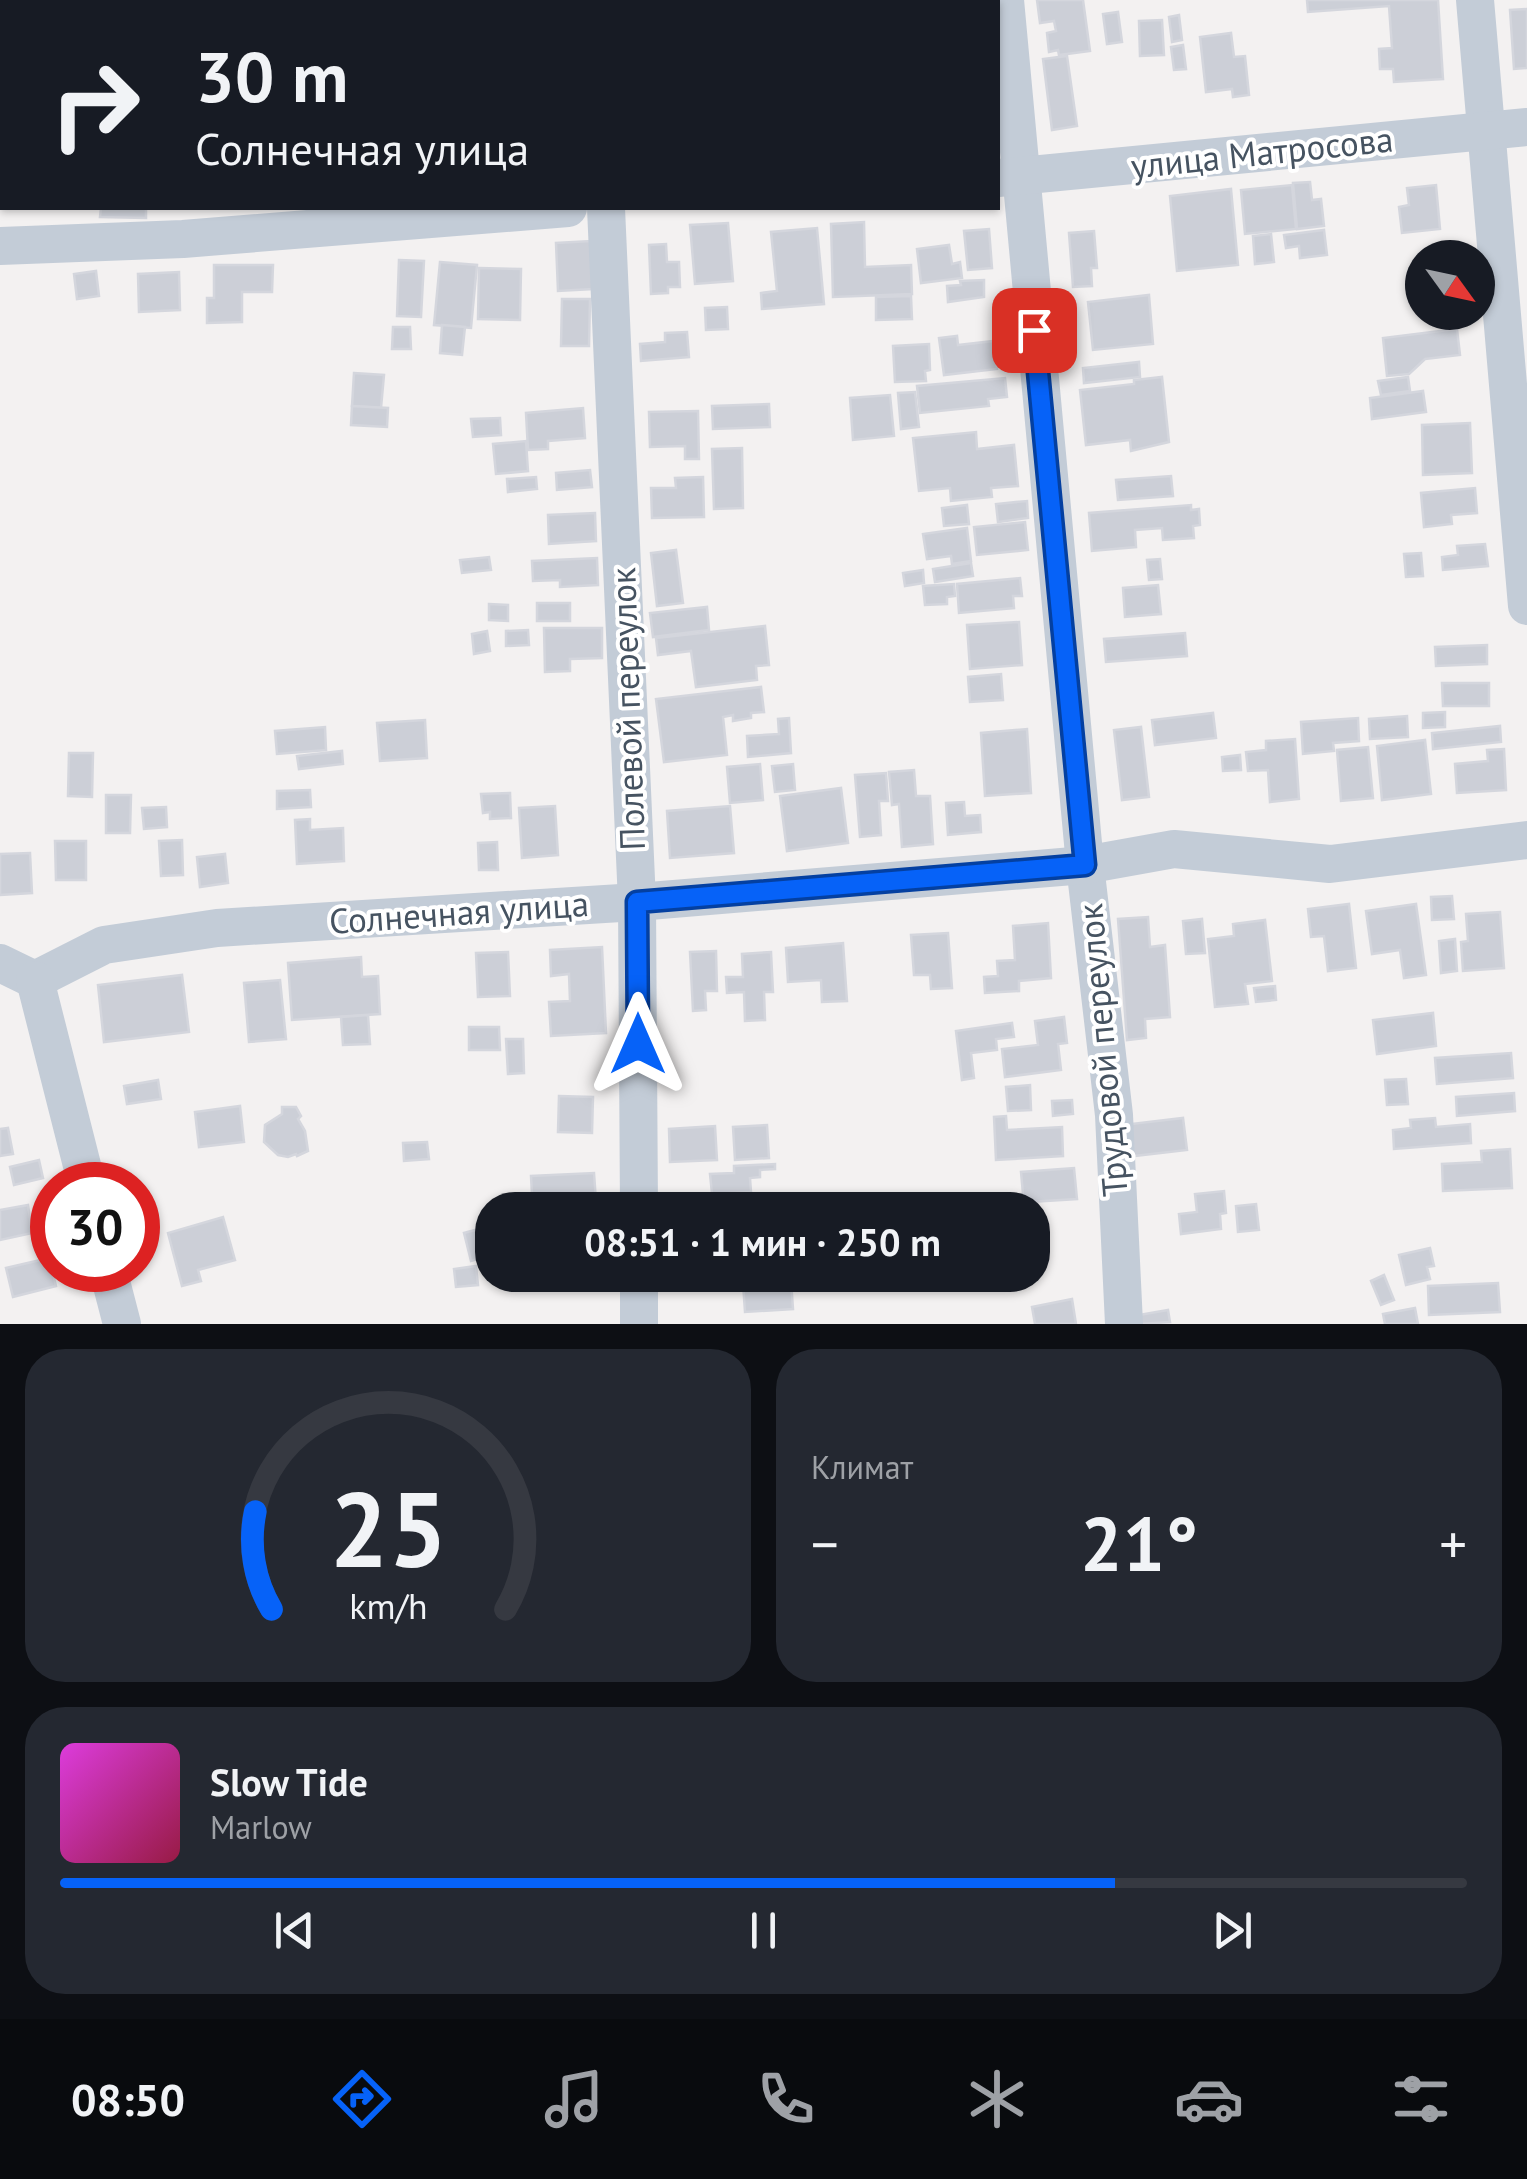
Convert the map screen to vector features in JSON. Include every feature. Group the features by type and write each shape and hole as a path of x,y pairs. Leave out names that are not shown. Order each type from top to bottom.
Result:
{"street":[{"name":"Трудовой переулок","path":"1005,0 1009,177 1114,1115 1124,1324"},
{"path":"1475,0 1527,606"},
{"name":"улица Матросова","path":"1009,177 1527,127"},
{"path":"0,246 183,239 543,210"},
{"name":"Полевой переулок","path":"606,210 637,902 639,1192"},
{"name":"Солнечная улица","path":"35,980 104,945 218,928 637,902 1085,865 1174,849 1330,864 1527,840"},
{"path":"0,963 35,980 81,1162"},
{"path":"114,1292 122,1324"},
{"path":"639,1292 639,1324"}],"building":[{"path":"1037,0 1083,0 1090,51 1059,55 1058,50 1049,52 1047,33 1056,31 1054,21 1040,23"},
{"path":"1307,0 1438,0 1443,79 1394,82 1393,69 1380,69 1379,49 1392,48 1389,6 1308,12"},
{"path":"1527,9 1527,68 1514,69 1510,10"},
{"path":"1118,12 1122,42 1107,44 1103,14"},
{"path":"1179,15 1182,40 1172,42 1169,17"},
{"path":"1162,20 1164,55 1140,56 1139,21"},
{"path":"1231,33 1234,57 1245,56 1249,95 1233,97 1232,89 1206,92 1200,37"},
{"path":"1183,45 1186,69 1174,70 1171,47"},
{"path":"1067,56 1077,126 1052,130 1043,59"},
{"path":"1310,182 1312,200 1321,199 1324,226 1297,229 1293,183"},
{"path":"1292,185 1296,229 1245,234 1241,190"},
{"path":"1436,185 1440,229 1402,233 1399,207 1409,205 1407,188"},
{"path":"1231,189 1238,265 1177,271 1170,196"},
{"path":"101,210 146,210 146,218 100,217"},
{"path":"864,222 865,267 911,265 912,294 833,297 831,224"},
{"path":"728,223 733,281 695,284 690,225"},
{"path":"817,228 824,304 762,309 761,293 777,291 771,232"},
{"path":"989,229 992,268 968,270 964,231"},
{"path":"1324,230 1327,255 1300,258 1299,246 1286,248 1284,235"},
{"path":"1094,231 1097,268 1091,268 1092,286 1073,287 1069,233"},
{"path":"1271,234 1274,262 1255,264 1253,236"},
{"path":"591,241 593,289 558,291 556,243"},
{"path":"666,244 667,262 679,262 680,287 668,287 668,293 651,294 649,245"},
{"path":"949,245 952,264 960,262 962,278 921,283 917,249"},
{"path":"399,260 424,261 421,317 397,316"},
{"path":"440,262 477,265 471,328 434,325"},
{"path":"214,265 273,265 272,292 242,292 242,322 207,323 207,298 214,298"},
{"path":"479,268 521,269 520,320 478,319"},
{"path":"96,271 99,296 77,299 74,274"},
{"path":"179,272 180,310 139,312 138,274"},
{"path":"984,280 984,297 948,302 947,286"},
{"path":"1149,295 1153,344 1093,350 1088,302"},
{"path":"911,296 912,319 876,320 876,297"},
{"path":"562,299 590,299 589,346 561,346"},
{"path":"727,307 728,329 706,330 705,308"},
{"path":"442,325 465,327 462,355 440,353"},
{"path":"393,327 410,327 411,349 392,349"},
{"path":"1457,330 1460,355 1425,359 1409,374 1387,376 1383,338"},
{"path":"687,332 689,357 641,361 640,344 665,342 665,333"},
{"path":"957,336 958,345 994,341 997,369 944,375 939,338"},
{"path":"929,344 930,370 925,371 926,381 895,382 893,346"},
{"path":"1139,362 1140,377 1084,383 1083,368"},
{"path":"354,373 384,375 381,408 352,406"},
{"path":"1162,377 1169,442 1131,451 1130,440 1086,445 1080,390"},
{"path":"1408,377 1410,391 1381,395 1378,381"},
{"path":"1005,378 1007,397 988,399 989,406 920,413 917,386"},
{"path":"1423,391 1426,412 1372,419 1370,398"},
{"path":"915,392 919,427 901,429 898,393"},
{"path":"890,395 894,436 853,440 850,398"},
{"path":"769,404 770,427 713,429 712,406"},
{"path":"352,406 388,408 387,427 351,425"},
{"path":"583,408 585,438 548,441 548,449 528,450 526,413"},
{"path":"698,411 699,459 685,459 685,446 650,447 649,412"},
{"path":"500,418 501,435 473,437 471,419"},
{"path":"1470,423 1472,473 1423,475 1422,425"},
{"path":"976,432 977,449 1014,445 1018,486 991,488 992,497 951,501 950,488 919,491 913,438"},
{"path":"526,441 528,471 496,474 493,444"},
{"path":"742,448 743,508 714,509 712,449"},
{"path":"590,470 592,487 557,490 556,473"},
{"path":"1171,476 1173,496 1118,500 1116,480"},
{"path":"536,477 537,489 508,492 507,479"},
{"path":"703,477 704,517 652,518 651,488 676,488 675,478"},
{"path":"1475,488 1477,513 1451,515 1452,524 1424,527 1421,493"},
{"path":"1027,501 1028,518 998,522 996,504"},
{"path":"967,505 969,524 944,526 942,508"},
{"path":"1191,505 1191,510 1199,509 1200,525 1193,526 1194,538 1163,540 1162,528 1135,530 1136,547 1092,551 1089,513"},
{"path":"595,513 596,541 549,544 548,515"},
{"path":"1025,522 1028,550 977,555 974,527"},
{"path":"967,528 971,561 952,564 951,556 927,559 923,534"},
{"path":"1485,544 1488,566 1443,570 1442,557 1458,555 1457,546"},
{"path":"676,550 683,603 657,606 651,553"},
{"path":"1421,553 1423,576 1406,577 1404,554"},
{"path":"489,557 491,570 462,573 460,560"},
{"path":"597,558 598,585 560,587 560,580 533,581 532,561"},
{"path":"1160,559 1162,579 1149,580 1147,560"},
{"path":"971,563 973,576 935,582 933,569"},
{"path":"923,570 924,583 905,586 903,573"},
{"path":"1020,578 1022,596 1013,596 1014,608 959,613 957,584"},
{"path":"954,584 955,596 947,597 947,604 925,605 923,586"},
{"path":"1158,585 1161,614 1125,617 1123,588"},
{"path":"537,603 570,603 570,621 537,621"},
{"path":"489,604 508,605 508,621 489,620"},
{"path":"707,607 709,630 653,637 650,613"},
{"path":"1019,622 1022,665 970,669 967,625"},
{"path":"765,626 769,665 756,666 757,680 696,687 691,651 658,655 656,638"},
{"path":"544,628 602,628 602,658 570,659 570,671 545,672"},
{"path":"528,630 529,645 506,646 506,631"},
{"path":"487,631 490,651 474,654 472,634"},
{"path":"1185,633 1187,656 1106,662 1104,639"},
{"path":"1487,645 1487,664 1436,666 1435,647"},
{"path":"1001,674 1003,700 970,702 968,677"},
{"path":"1442,683 1489,683 1489,706 1443,706"},
{"path":"761,687 764,712 733,721 733,715 723,717 727,755 664,762 656,699"},
{"path":"1445,712 1445,727 1423,728 1423,713"},
{"path":"1213,713 1216,738 1155,745 1152,720"},
{"path":"1407,716 1408,737 1370,739 1369,719"},
{"path":"789,718 791,753 748,757 747,736 779,734 778,719"},
{"path":"1358,718 1359,741 1333,743 1334,751 1303,754 1301,722"},
{"path":"425,720 427,758 380,761 377,723"},
{"path":"1500,726 1501,742 1433,749 1432,733"},
{"path":"325,727 326,750 277,754 275,731"},
{"path":"1141,727 1149,797 1122,800 1114,730"},
{"path":"1027,729 1031,793 985,796 981,733"},
{"path":"1295,739 1299,799 1270,802 1268,770 1248,771 1246,752 1266,750 1266,741"},
{"path":"1425,740 1431,794 1382,800 1377,746"},
{"path":"1368,747 1373,798 1341,801 1337,750"},
{"path":"1504,749 1506,790 1457,793 1455,764 1488,761 1487,750"},
{"path":"342,751 343,764 299,769 297,756"},
{"path":"69,753 93,753 92,797 68,796"},
{"path":"1240,755 1241,770 1223,771 1222,757"},
{"path":"760,764 763,800 730,803 727,767"},
{"path":"793,764 795,790 775,792 772,766"},
{"path":"914,770 916,796 930,796 933,844 902,847 899,804 892,805 889,772"},
{"path":"886,773 888,801 879,801 881,835 860,837 855,775"},
{"path":"841,788 848,843 787,851 780,796"},
{"path":"310,790 311,807 277,809 277,791"},
{"path":"510,793 511,818 490,819 490,812 483,813 481,794"},
{"path":"106,795 131,795 130,833 106,833"},
{"path":"964,802 965,816 980,815 981,832 948,835 946,803"},
{"path":"555,806 558,855 522,858 519,808"},
{"path":"730,806 734,853 670,858 667,811"},
{"path":"166,807 167,827 144,829 142,808"},
{"path":"310,819 310,830 343,828 344,861 297,864 295,820"},
{"path":"182,840 183,875 161,876 159,841"},
{"path":"55,841 86,841 86,880 56,880"},
{"path":"497,842 498,870 479,870 478,843"},
{"path":"30,853 32,893 0,895 0,854"},
{"path":"225,854 228,883 200,887 197,857"},
{"path":"1452,896 1454,919 1432,920 1431,897"},
{"path":"1349,904 1356,968 1328,971 1324,936 1311,937 1308,909"},
{"path":"1416,904 1426,975 1404,978 1400,950 1372,954 1366,911"},
{"path":"1500,912 1504,968 1463,971 1461,942 1468,941 1466,914"},
{"path":"1148,917 1150,947 1165,945 1170,1017 1145,1019 1146,1038 1127,1040 1118,919"},
{"path":"1202,919 1205,953 1186,954 1183,921"},
{"path":"1265,920 1272,981 1245,984 1248,1004 1215,1007 1208,939 1234,936 1233,924"},
{"path":"1048,923 1051,978 1019,981 1019,991 985,993 984,977 998,976 997,961 1015,960 1013,926"},
{"path":"948,933 952,988 931,989 930,975 914,975 911,935"},
{"path":"1455,939 1457,971 1441,973 1439,941"},
{"path":"843,943 847,1001 822,1002 821,980 788,982 786,948"},
{"path":"602,947 606,1033 551,1036 549,1002 570,1001 569,974 551,976 550,950"},
{"path":"716,951 717,991 705,991 706,1010 693,1011 690,952"},
{"path":"508,952 510,996 478,997 476,953"},
{"path":"771,952 773,992 764,992 765,1020 745,1021 744,992 727,993 726,977 743,977 742,954"},
{"path":"361,957 362,977 378,976 380,1014 292,1020 288,963"},
{"path":"182,975 189,1032 104,1042 98,985"},
{"path":"280,980 286,1039 249,1042 244,983"},
{"path":"1275,986 1276,1000 1256,1002 1254,988"},
{"path":"1433,1013 1436,1046 1377,1054 1373,1020"},
{"path":"368,1015 370,1044 343,1045 341,1017"},
{"path":"1064,1017 1067,1043 1058,1044 1061,1070 1005,1077 1002,1049 1038,1045 1035,1021"},
{"path":"1012,1023 1014,1037 996,1039 997,1050 971,1053 974,1078 962,1080 956,1031"},
{"path":"469,1027 499,1027 500,1050 469,1050"},
{"path":"506,1039 523,1039 524,1073 508,1074"},
{"path":"1511,1053 1513,1078 1437,1084 1435,1058"},
{"path":"1406,1079 1408,1104 1387,1105 1385,1080"},
{"path":"158,1080 161,1099 127,1104 124,1086"},
{"path":"1030,1085 1031,1110 1008,1111 1006,1087"},
{"path":"1514,1093 1515,1111 1457,1116 1456,1097"},
{"path":"559,1096 593,1097 592,1133 558,1132"},
{"path":"1072,1100 1073,1114 1053,1116 1052,1101"},
{"path":"240,1106 244,1142 199,1147 195,1112"},
{"path":"282,1107 296,1107 301,1116 298,1119 305,1131 308,1151 297,1156 278,1155 264,1142 265,1125 282,1114"},
{"path":"1006,1116 1007,1130 1062,1127 1063,1156 996,1160 994,1117"},
{"path":"1183,1118 1187,1150 1134,1156 1131,1124"},
{"path":"1435,1118 1436,1127 1470,1124 1471,1143 1394,1149 1393,1130 1411,1128 1410,1120"},
{"path":"767,1125 769,1158 735,1160 733,1127"},
{"path":"715,1126 717,1160 670,1162 669,1129"},
{"path":"8,1128 13,1154 0,1156 0,1129"},
{"path":"427,1142 429,1159 404,1161 403,1143"},
{"path":"1510,1149 1512,1188 1443,1191 1442,1164 1482,1162 1481,1151"},
{"path":"30,1162 30,1181 14,1185 10,1167"},
{"path":"775,1164 775,1169 760,1170 760,1177 750,1178 751,1192 712,1192 710,1174 734,1173 734,1166"},
{"path":"1074,1168 1077,1199 1050,1201 1050,1192 1023,1192 1021,1172"},
{"path":"594,1173 595,1192 532,1192 531,1176"},
{"path":"1224,1191 1226,1213 1220,1214 1221,1229 1181,1234 1179,1214 1197,1212 1195,1194"},
{"path":"1256,1204 1259,1230 1238,1232 1236,1206"},
{"path":"28,1205 30,1233 0,1240 0,1210"},
{"path":"223,1217 235,1260 198,1270 201,1281 182,1286 168,1233"},
{"path":"475,1230 475,1260 471,1261 464,1233"},
{"path":"1430,1248 1434,1266 1427,1267 1430,1279 1406,1285 1399,1255"},
{"path":"30,1262 33,1292 13,1297 6,1268"},
{"path":"475,1266 475,1285 456,1287 454,1269"},
{"path":"1384,1275 1394,1300 1381,1305 1371,1281"},
{"path":"1498,1283 1500,1312 1429,1315 1428,1286"},
{"path":"744,1292 792,1292 793,1309 745,1312"},
{"path":"1072,1299 1076,1324 1035,1324 1032,1307"},
{"path":"1415,1308 1418,1324 1385,1324 1383,1314"},
{"path":"1168,1310 1170,1322 1140,1324 1139,1315"}],"route":[{"path":"638,1044 637,902 1085,865 1034,330"}]}
